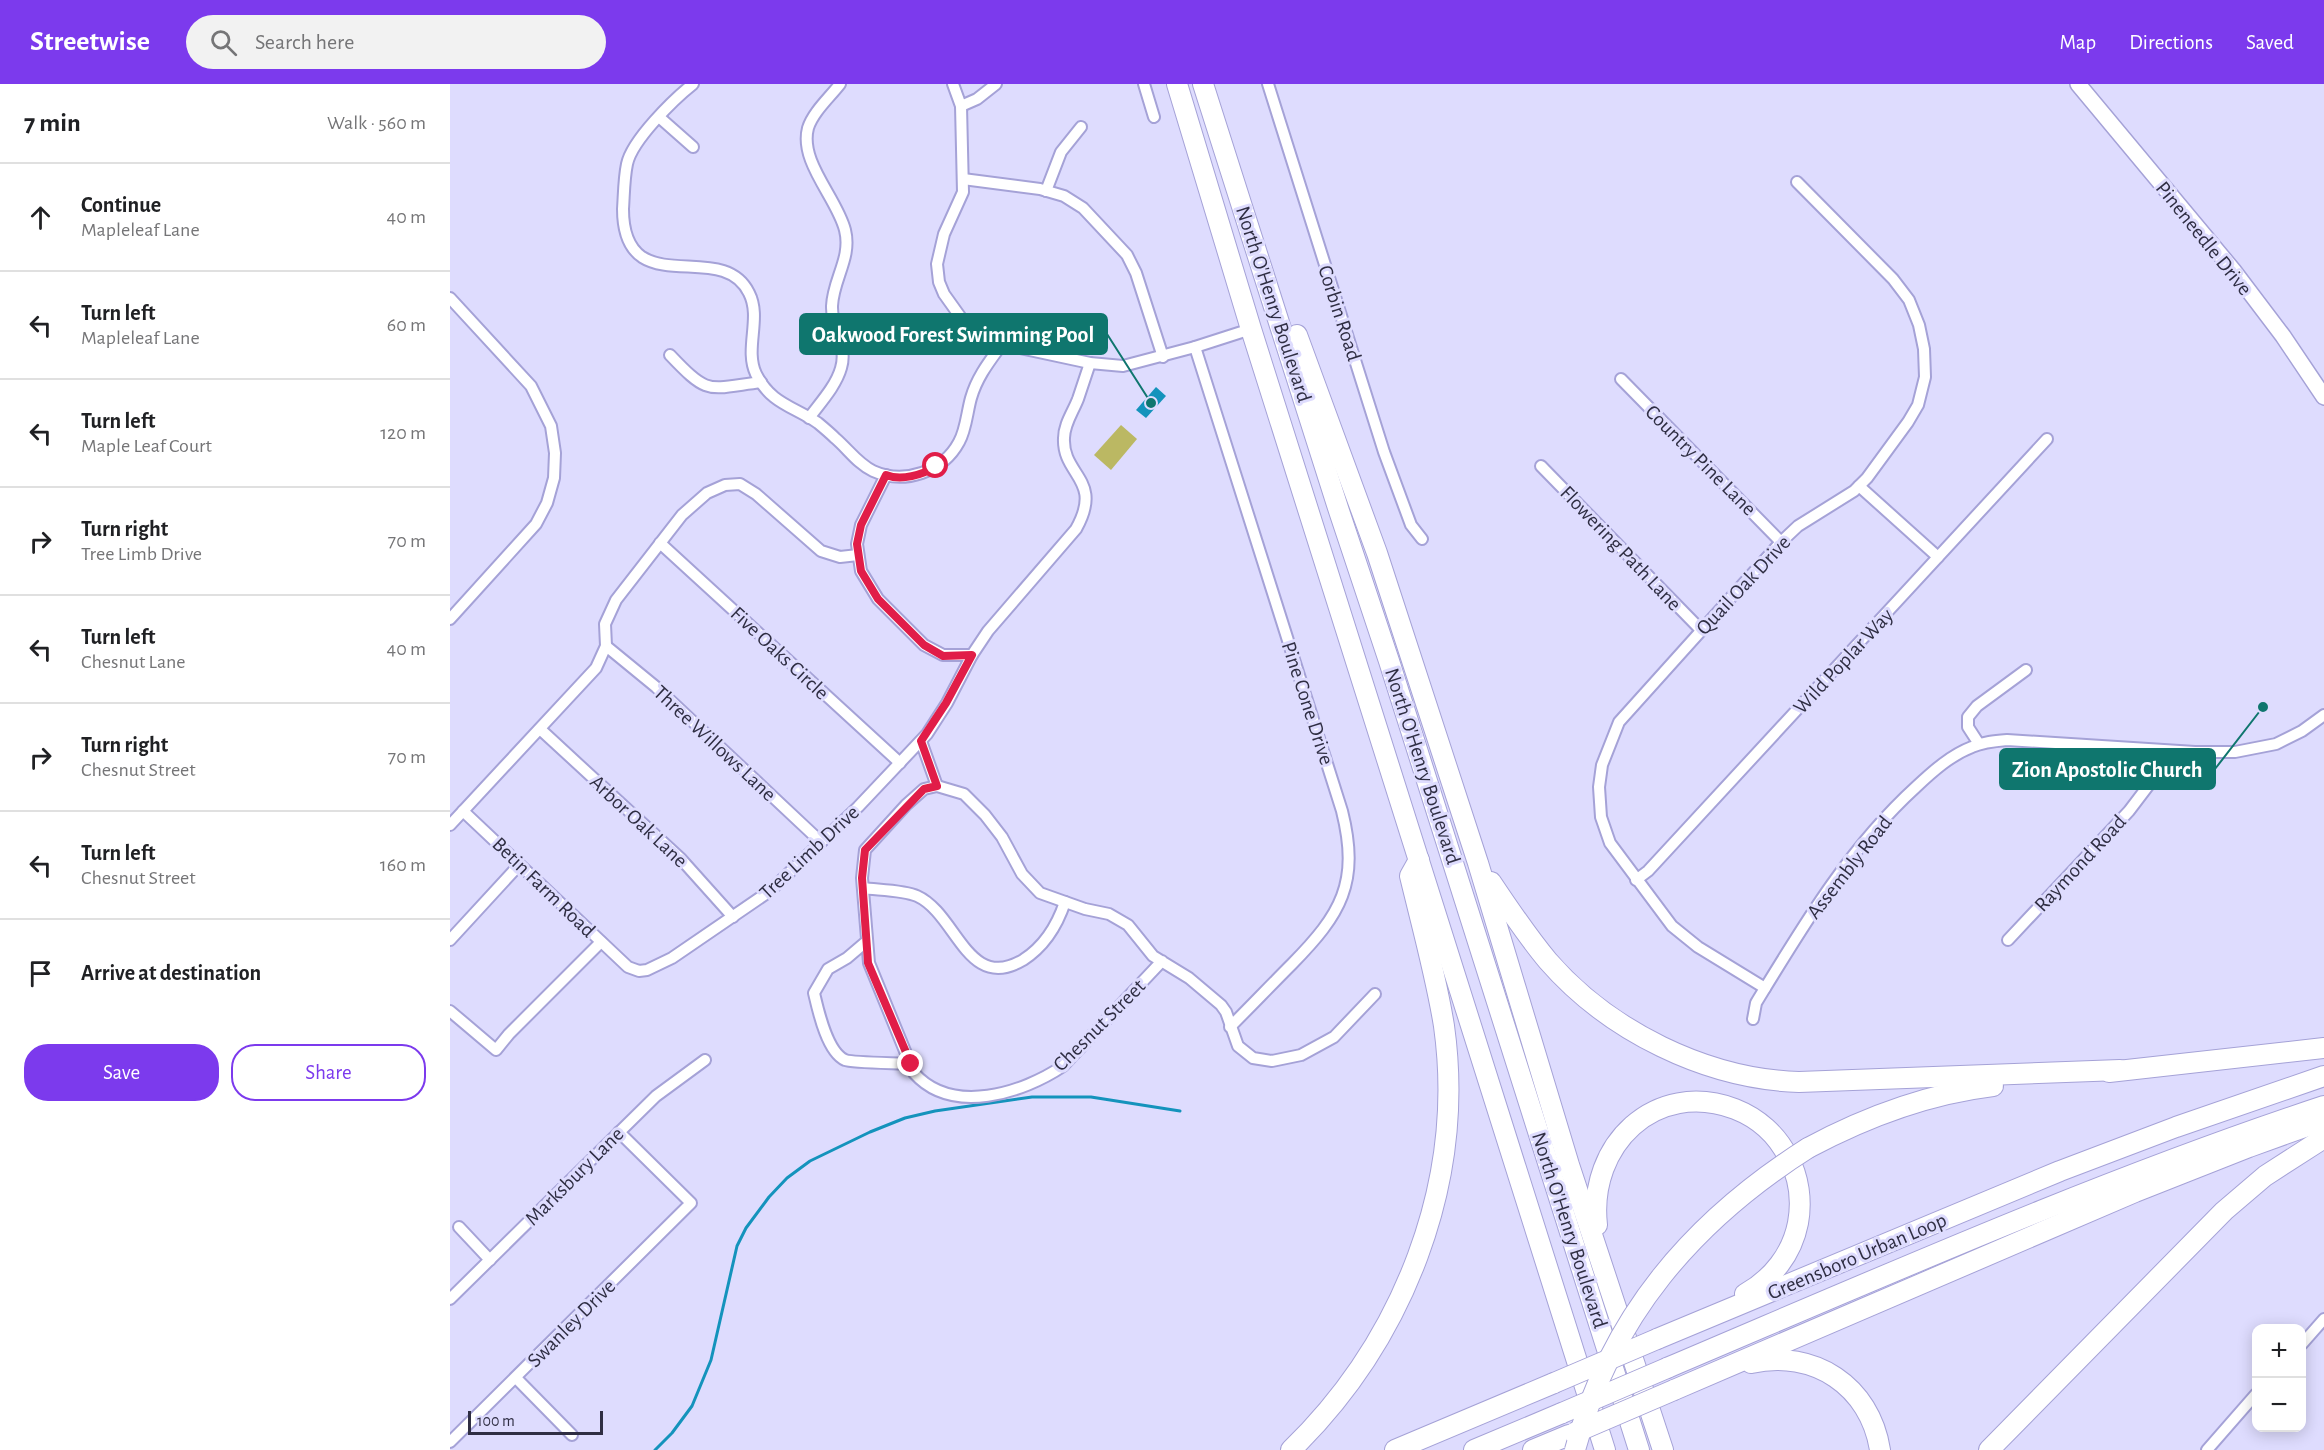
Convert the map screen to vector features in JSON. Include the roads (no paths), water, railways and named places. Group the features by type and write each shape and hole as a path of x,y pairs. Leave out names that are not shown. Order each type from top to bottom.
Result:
{"highway":[{"name":"North O'Henry Boulevard","path":"1177,84 1251,329 1605,1450"},
{"name":"North O'Henry Boulevard","path":"1203,84 1639,1450"},
{"path":"1226,156 1266,251 1377,552 1478,863 1569,1166 1663,1450"},
{"path":"1291,1450 1344,1392 1377,1343 1411,1274 1433,1208 1447,1120 1447,1061 1437,987 1410,876 1419,860"},
{"path":"1478,863 1511,913 1548,961 1567,981 1631,1029 1694,1061 1749,1076 1799,1082 2120,1070"},
{"path":"1572,1443 1613,1351 1636,1312 1669,1266 1716,1216 1744,1191 1808,1148 1872,1117 1940,1095 1981,1087 2324,1048"},
{"name":"Greensboro Urban Loop","path":"1395,1450 1707,1317 1790,1285 2119,1148 2324,1076"},
{"path":"1602,1260 1595,1209 1597,1188 1609,1154 1626,1132 1658,1110 1686,1102 1714,1103 1752,1117 1779,1141 1792,1164 1799,1191 1800,1206 1797,1227 1785,1257 1768,1278 1759,1286 1707,1317"},
{"name":"Greensboro Urban Loop","path":"1474,1450 2071,1198 2186,1154 2324,1106"},
{"path":"1533,1450 1572,1443 1674,1390 2145,1188 2324,1120"},
{"path":"1989,1450 2224,1211 2272,1171 2324,1138"},
{"path":"1722,1370 1757,1362 1780,1360 1798,1362 1822,1369 1844,1384 1862,1402 1873,1423 1880,1450"}],"street":[{"path":"693,84 659,117 637,143 627,162 623,221 626,237 636,252 652,262 726,271 741,282 752,300 754,371 777,401 818,423 866,466 892,478 922,473 946,459 959,443 978,377 1002,344"},
{"path":"809,418 838,376 842,366 843,351 834,323 832,307 845,261 847,243 840,215 813,164 807,140 808,128 815,115 840,84"},
{"path":"953,84 962,106 963,192 940,246 937,264 939,282 950,304 964,322 992,342 1090,363 1123,366 1162,357 1251,329"},
{"path":"962,106 996,84"},
{"path":"1144,84 1154,117"},
{"name":"Corbin Road","path":"1268,84 1384,452 1411,525 1422,538"},
{"name":"Pineneedle Drive","path":"2078,84 2233,270 2283,336 2324,397"},
{"path":"659,117 693,147"},
{"path":"1047,191 1061,152 1081,127"},
{"path":"963,179 1047,191 1064,196 1083,208 1127,255 1136,273 1162,357"},
{"name":"Quail Oak Drive","path":"1765,988 1698,947 1672,926 1610,843 1601,817 1599,787 1602,765 1609,742 1619,722 1781,542 1818,512 1859,486 1895,442 1918,405 1925,377 1924,349 1919,326 1909,300 1893,279 1797,182"},
{"path":"450,619 536,524 547,503 554,478 555,453 552,426 531,386 451,302"},
{"name":"Pine Cone Drive","path":"1195,347 1342,811 1349,845 1348,877 1333,917 1310,946 1230,1028"},
{"path":"670,355 694,381 703,386 716,388 761,382"},
{"name":"Tree Limb Drive","path":"602,942 628,967 639,970 647,970 672,958 770,891 921,741 946,703 972,655 999,619 1076,529 1083,516 1086,501 1084,487 1067,458 1064,436 1090,363"},
{"name":"Country Pine Lane","path":"1620,379 1781,542"},
{"name":"Wild Poplar Way","path":"1636,880 1648,871 2047,439"},
{"name":"Flowering Path Lane","path":"1541,466 1701,630"},
{"path":"886,475 861,525 857,544 861,571 878,599 924,645 943,656 972,655"},
{"path":"450,825 596,668 606,646 605,624 609,611 682,515 703,495 725,485 740,484 763,499 820,551 840,557 858,555"},
{"path":"1859,486 1938,557"},
{"name":"Five Oaks Circle","path":"660,543 900,763"},
{"name":"Three Willows Lane","path":"606,646 656,687 821,842"},
{"path":"1979,744 1968,728 1968,717 1977,706 2026,670"},
{"name":"Assembly Road","path":"1753,1019 1753,1009 1765,988 1832,884 1880,823 1934,771 1954,756 1979,744 2007,740 2219,752 2263,748 2296,735 2324,715"},
{"name":"Arbor Oak Lane","path":"540,729 681,859 733,917"},
{"path":"921,741 937,786"},
{"name":"Raymond Road","path":"2008,940 2139,799 2153,775 2161,750"},
{"name":"Chesnut Street","path":"1162,961 1063,1066 1048,1076 995,1095 971,1097 945,1092 922,1081 914,1073 868,963 863,888 865,850 924,789 937,786 964,795 985,815 1002,837 1022,874 1041,893 1085,909 1110,914 1128,926 1153,956 1162,961 1189,978 1221,1005 1226,1012 1238,1046 1253,1058 1272,1061 1301,1055 1335,1037 1376,994"},
{"name":"Betin Farm Road","path":"450,1011 496,1050 508,1034 602,942 464,811"},
{"path":"450,940 519,865"},
{"path":"863,888 917,896 932,907 968,952 979,962 994,969 1011,967 1030,955 1057,927 1065,902"},
{"path":"867,941 847,958 828,969 818,984 814,993 820,1020 834,1050 845,1060 911,1064"},
{"name":"Marksbury Lane","path":"450,1299 656,1096 705,1060"},
{"name":"Swanley Drive","path":"450,1442 691,1203 619,1132"},
{"path":"459,1227 489,1260"},
{"path":"2306,1339 2324,1319"},
{"path":"516,1378 572,1435"},
{"path":"2207,1450 2252,1399"}],"water":[{"path":"1156,387 1166,396 1146,418 1136,410"}],"waterway":[{"path":"655,1450 672,1433 692,1406 711,1360 737,1246 746,1228 769,1197 787,1178 810,1161 905,1118 935,1111 1032,1097 1091,1097 1180,1111"}],"place":[{"name":"Oakwood Forest Swimming Pool","path":"1151,403"},
{"name":"Zion Apostolic Church","path":"2263,707"}]}
